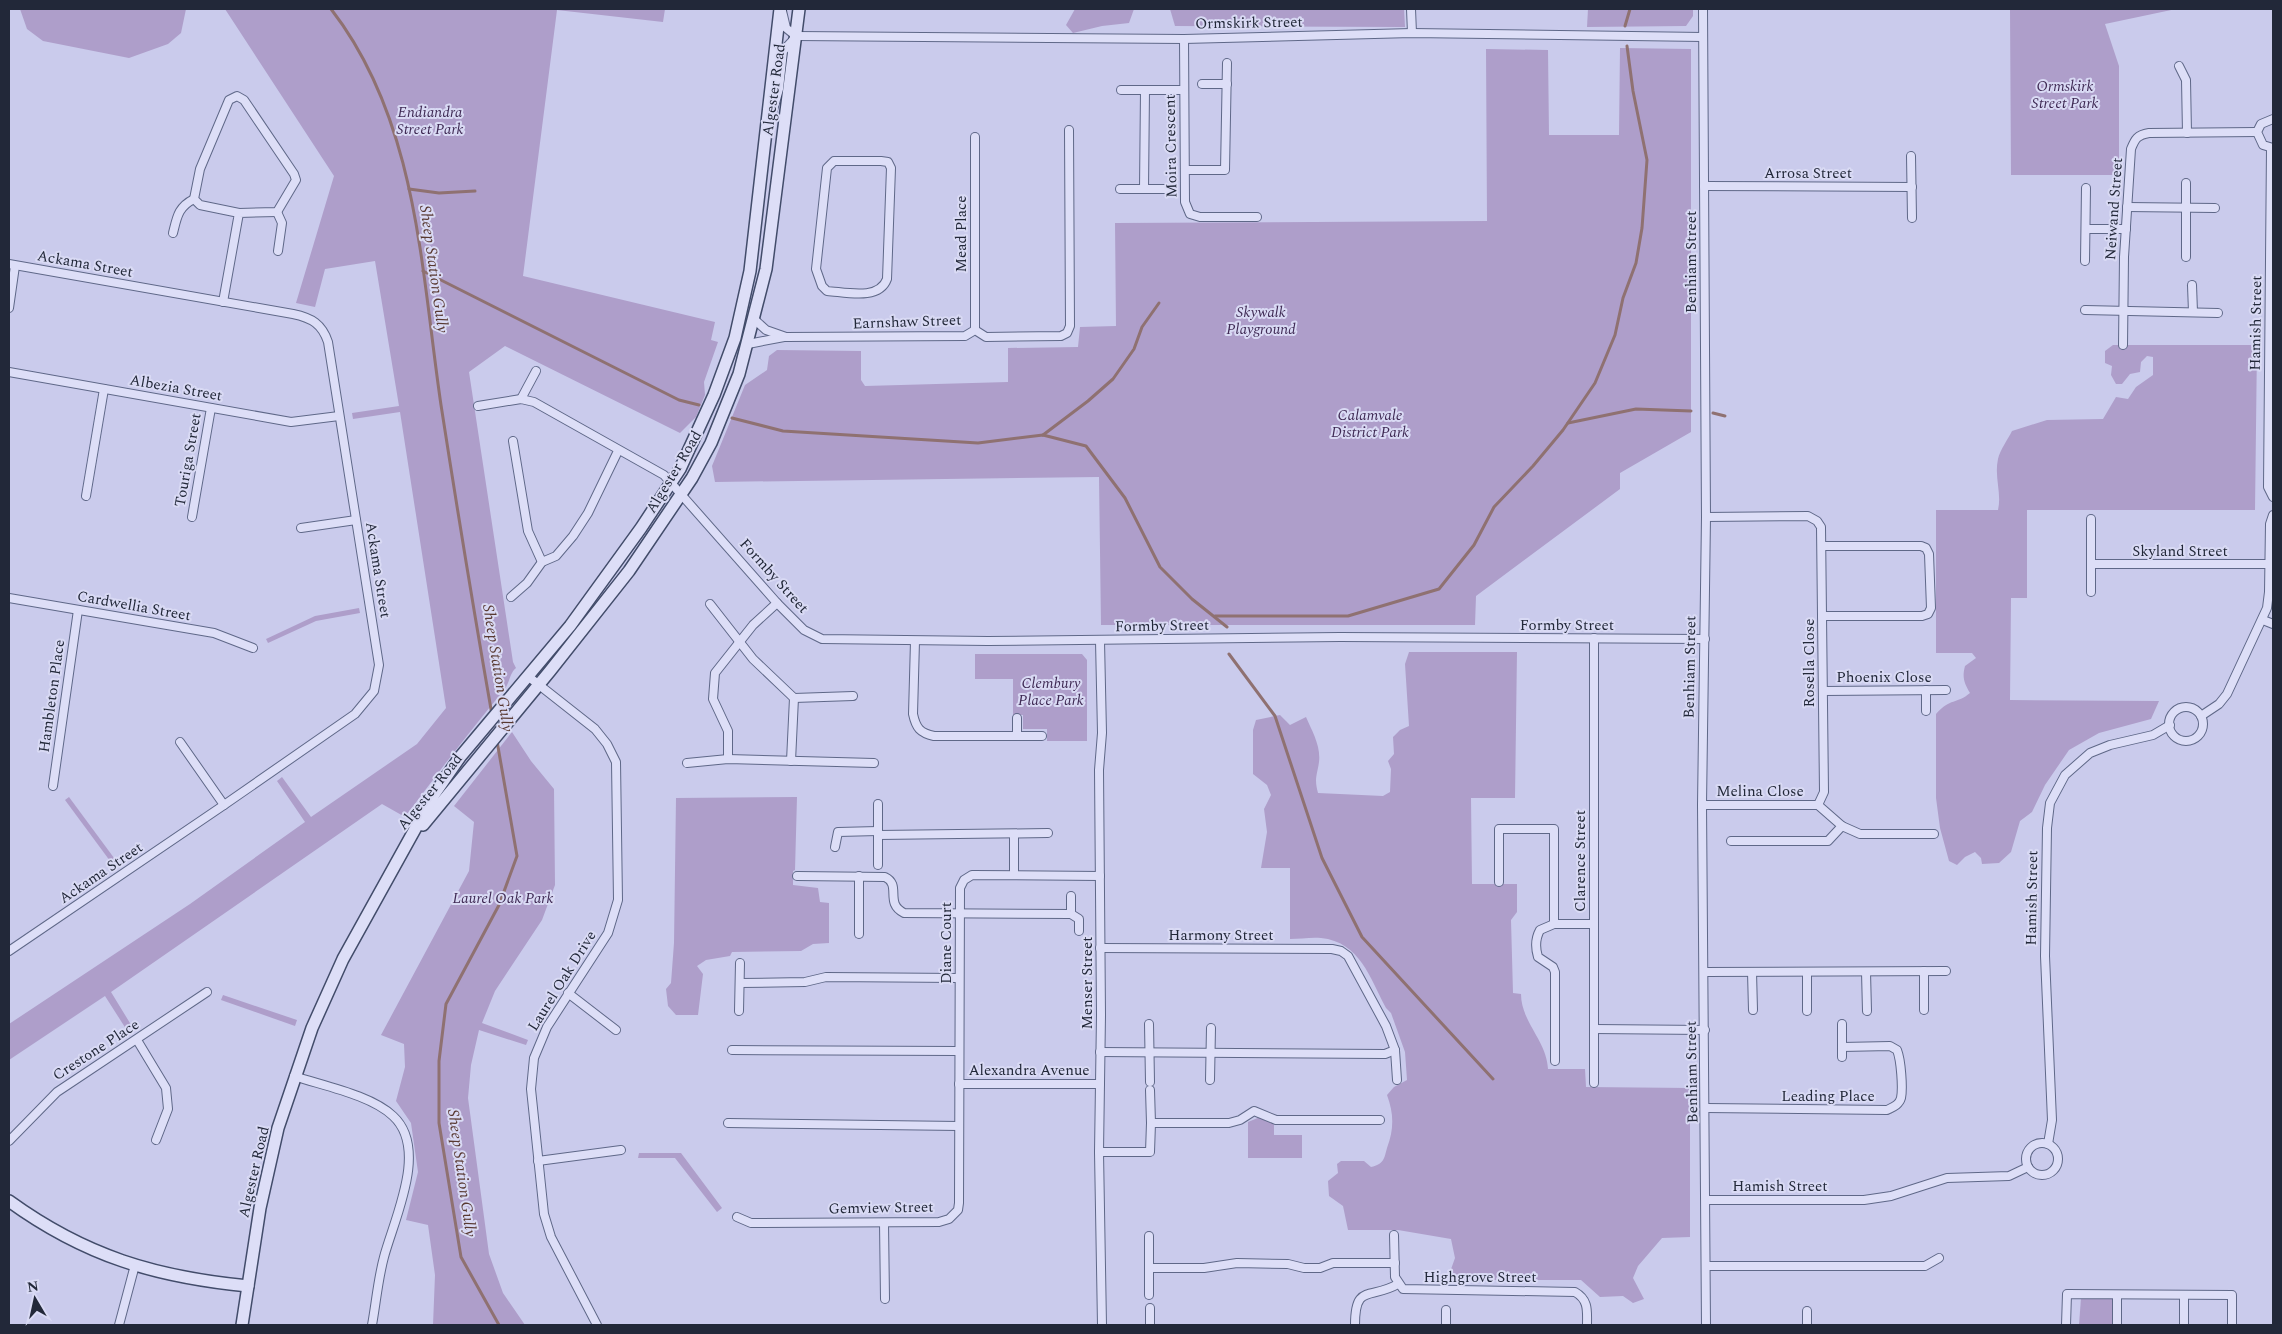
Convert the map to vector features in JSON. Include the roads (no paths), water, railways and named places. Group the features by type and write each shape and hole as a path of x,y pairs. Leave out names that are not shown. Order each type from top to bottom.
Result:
{"main road":[{"name":"Algester Road","path":"408,844 508,720 570,626 671,483 703,422 735,338 750,271 764,139 781,9"},
{"name":"Algester Road","path":"242,1325 266,1179 294,1076 342,959 435,793 503,707 534,681 629,571 681,495 711,443 739,374 766,269 799,9"},
{"path":"9,1201 35,1220 86,1248 135,1265 180,1276 248,1286"}],"street":[{"path":"764,139 779,89 783,51 796,36 786,28 781,9"},
{"path":"1411,9 1412,33"},
{"name":"Benhiam Street","path":"1703,9 1706,516 1702,805 1706,1108 1706,1325"},
{"name":"Ormskirk Street","path":"796,36 1184,39 1412,33 1703,36"},
{"name":"Moira Crescent","path":"1184,39 1185,202 1190,214 1200,217 1258,217"},
{"path":"1185,170 1225,170 1227,63"},
{"path":"2179,66 2186,80 2187,133"},
{"path":"1202,84 1227,84"},
{"path":"1121,90 1184,90"},
{"path":"1144,189 1145,90"},
{"path":"194,199 200,169 229,100 236,96 244,100 294,174 296,180 294,186 277,212"},
{"path":"2272,148 2263,145 2257,132 2261,124 2273,119"},
{"name":"Earnshaw Street","path":"754,320 766,330 786,337 965,336 975,330 986,337 1055,338 1067,332 1070,326 1069,130"},
{"name":"Neiwand Street","path":"2123,345 2127,207 2131,149 2135,139 2140,135 2149,133 2257,132"},
{"name":"Mead Place","path":"975,137 975,330"},
{"name":"Hamish Street","path":"2272,148 2272,335 2268,487 2273,497"},
{"path":"1911,156 1912,218"},
{"path":"881,160 888,162 891,168 887,279 880,289 870,292 827,291 818,279 816,269 827,168 834,162 881,160"},
{"path":"2186,183 2186,257"},
{"name":"Arrosa Street","path":"1704,186 1912,186"},
{"path":"2085,261 2086,188"},
{"path":"1120,189 1171,189"},
{"path":"194,199 200,205 239,213 277,212"},
{"path":"173,233 178,211 184,204 194,199"},
{"path":"2127,207 2215,208"},
{"path":"277,212 282,223 278,251"},
{"path":"223,302 239,213"},
{"path":"2086,229 2126,229"},
{"path":"9,308 12,265"},
{"name":"Ackama Street","path":"9,951 355,714 374,691 379,665 328,342 323,328 310,318 12,265"},
{"path":"2192,285 2193,312"},
{"path":"2085,310 2218,313"},
{"path":"748,344 786,337"},
{"name":"Albezia Street","path":"9,372 291,422 339,416"},
{"path":"478,406 521,399 536,372"},
{"path":"86,496 104,389"},
{"name":"Formby Street","path":"521,399 534,402 599,437 618,451 660,472 777,603 804,630 822,639 915,641 1334,638 1705,639"},
{"name":"Touriga Street","path":"192,517 211,408"},
{"path":"513,441 528,531 542,562"},
{"path":"511,597 527,583 542,562 556,556 573,536 588,513 618,451"},
{"path":"2201,716 2219,704 2227,694 2263,620 2270,592 2270,524 2273,515"},
{"name":"Rosella Close","path":"1706,516 1808,516 1818,521 1821,528 1824,792 1818,805"},
{"path":"2091,519 2091,592"},
{"path":"301,528 356,520"},
{"path":"1822,546 1921,546 1926,548 1929,554 1931,608 1928,614 1922,616 1822,616"},
{"name":"Skyland Street","path":"2091,564 2270,564"},
{"name":"Cardwellia Street","path":"9,598 214,634 253,648"},
{"path":"728,759 728,731 712,699 715,673 740,641 777,603"},
{"path":"710,604 753,659 794,698 853,696"},
{"name":"Hambleton Place","path":"53,786 78,610"},
{"path":"2263,620 2273,624"},
{"name":"Clarence Street","path":"1594,638 1594,1083"},
{"path":"915,641 913,714 915,725 922,734 934,736 1042,736"},
{"name":"Menser Street","path":"1100,641 1102,705 1100,770 1099,1152 1102,1325"},
{"name":"Laurel Oak Drive","path":"534,681 594,729 607,744 616,762 618,783 618,900 614,917 608,933 547,1027 534,1058 531,1089 544,1214 552,1237 597,1325"},
{"name":"Phoenix Close","path":"1823,690 1946,690"},
{"path":"1926,690 1926,711"},
{"path":"791,761 794,698"},
{"path":"2184,707 2194,709 2201,716 2203,727 2193,739 2178,738 2170,726 2175,711 2184,707"},
{"path":"1016,736 1017,718"},
{"name":"Hamish Street","path":"2048,1144 2052,1120 2045,956 2047,828 2050,803 2065,775 2090,753 2110,745 2153,735 2170,726"},
{"path":"180,742 224,805"},
{"path":"687,763 728,759 874,763"},
{"path":"878,804 878,865"},
{"name":"Melina Close","path":"1702,805 1818,805"},
{"path":"1818,805 1842,826 1860,834 1934,834"},
{"path":"1731,841 1828,841 1842,826"},
{"path":"1499,882 1499,830 1554,829 1554,924"},
{"path":"835,847 838,832 1048,833"},
{"path":"1014,834 1014,875"},
{"name":"Diane Court","path":"959,1084 960,888 964,880 972,875 1100,876"},
{"path":"797,876 885,877 893,885 894,903 897,909 904,913 1071,914 1079,919 1079,932"},
{"path":"859,876 859,934"},
{"path":"1071,896 1071,914"},
{"path":"1555,1061 1555,972 1553,967 1538,957 1535,947 1540,930 1554,924 1594,924"},
{"name":"Harmony Street","path":"1100,948 1332,948 1341,951 1348,956 1378,1010 1395,1050"},
{"path":"739,1012 740,963"},
{"path":"1924,971 1924,1010"},
{"path":"1704,972 1946,971"},
{"path":"1752,972 1753,1010"},
{"path":"1807,972 1807,1011"},
{"path":"1866,972 1866,1011"},
{"path":"740,982 805,982 826,977 959,978"},
{"name":"Crestone Place","path":"9,1141 58,1092 207,992"},
{"path":"568,993 616,1030"},
{"path":"1149,1024 1150,1082"},
{"path":"1842,1024 1842,1057"},
{"path":"1210,1080 1211,1028"},
{"path":"1594,1029 1705,1030"},
{"path":"137,1040 166,1088 168,1109 156,1140"},
{"name":"Leading Place","path":"1706,1108 1886,1110 1896,1106 1901,1098 1900,1058 1897,1050 1890,1046 1842,1047"},
{"path":"732,1050 959,1051"},
{"path":"1100,1052 1385,1054 1395,1050 1397,1080"},
{"path":"294,1076 376,1104 394,1117 404,1132 410,1151 409,1170 384,1260 372,1325"},
{"name":"Alexandra Avenue","path":"959,1084 1100,1084"},
{"name":"Gemview Street","path":"737,1217 751,1224 939,1222 949,1219 958,1210 959,1084"},
{"path":"1099,1152 1150,1152 1150,1090"},
{"path":"1150,1123 1229,1123 1240,1120 1254,1111 1276,1120 1380,1120"},
{"path":"728,1123 959,1126"},
{"path":"2036,1144 2048,1144 2055,1148 2058,1156 2054,1170 2040,1175 2028,1167 2026,1161 2028,1151 2036,1144"},
{"path":"538,1161 621,1150"},
{"name":"Hamish Street","path":"1706,1200 1864,1200 1891,1196 1947,1178 2009,1176 2028,1167"},
{"path":"884,1223 885,1299"},
{"path":"1355,1325 1355,1308 1358,1299 1367,1293 1383,1291 1398,1284 1395,1277 1394,1235"},
{"path":"1149,1236 1149,1295"},
{"path":"1706,1266 1925,1266 1939,1258"},
{"path":"1149,1268 1204,1268 1237,1263 1288,1264 1304,1268 1320,1268 1334,1263 1395,1263"},
{"path":"119,1325 135,1265"},
{"name":"Highgrove Street","path":"1398,1284 1404,1289 1412,1290 1575,1292 1582,1296 1586,1303 1587,1325"},
{"path":"2066,1325 2067,1294 2232,1295 2232,1325"},
{"path":"2117,1295 2117,1325"},
{"path":"2184,1296 2184,1325"},
{"path":"1150,1308 1150,1325"},
{"path":"1446,1310 1446,1325"},
{"path":"1807,1311 1807,1325"}],"waterway":[{"name":"Sheep Station Gully","path":"331,9 360,53 382,99 399,148 411,198 447,444 492,715"},
{"path":"1625,26 1630,9"},
{"path":"1215,616 1348,616 1439,589 1474,545 1494,507 1533,466 1563,430 1595,383 1615,335 1623,298 1636,263 1642,228 1647,160 1633,91 1627,46"},
{"path":"409,189 439,193 475,191"},
{"path":"423,271 679,400 699,405"},
{"path":"1043,435 1088,401 1113,379 1134,349 1142,327 1159,303"},
{"path":"1568,423 1636,409 1691,411"},
{"path":"1713,413 1725,416"},
{"path":"732,418 783,431 978,443 1043,435 1086,446 1125,498 1160,567 1192,599 1227,627"},
{"path":"1229,654 1275,716 1322,858 1362,937 1493,1079"},
{"name":"Sheep Station Gully","path":"497,741 517,856 499,905 446,1004 439,1061 439,1123 461,1257 499,1325"}],"park label":[{"name":"Ormskirk Street Park","path":"2065,94"},
{"name":"Endiandra Street Park","path":"430,120"},
{"name":"Skywalk Playground","path":"1261,320"},
{"name":"Calamvale District Park","path":"1370,424"},
{"name":"Clembury Place Park","path":"1051,692"},
{"name":"Laurel Oak Park","path":"503,898"}]}
